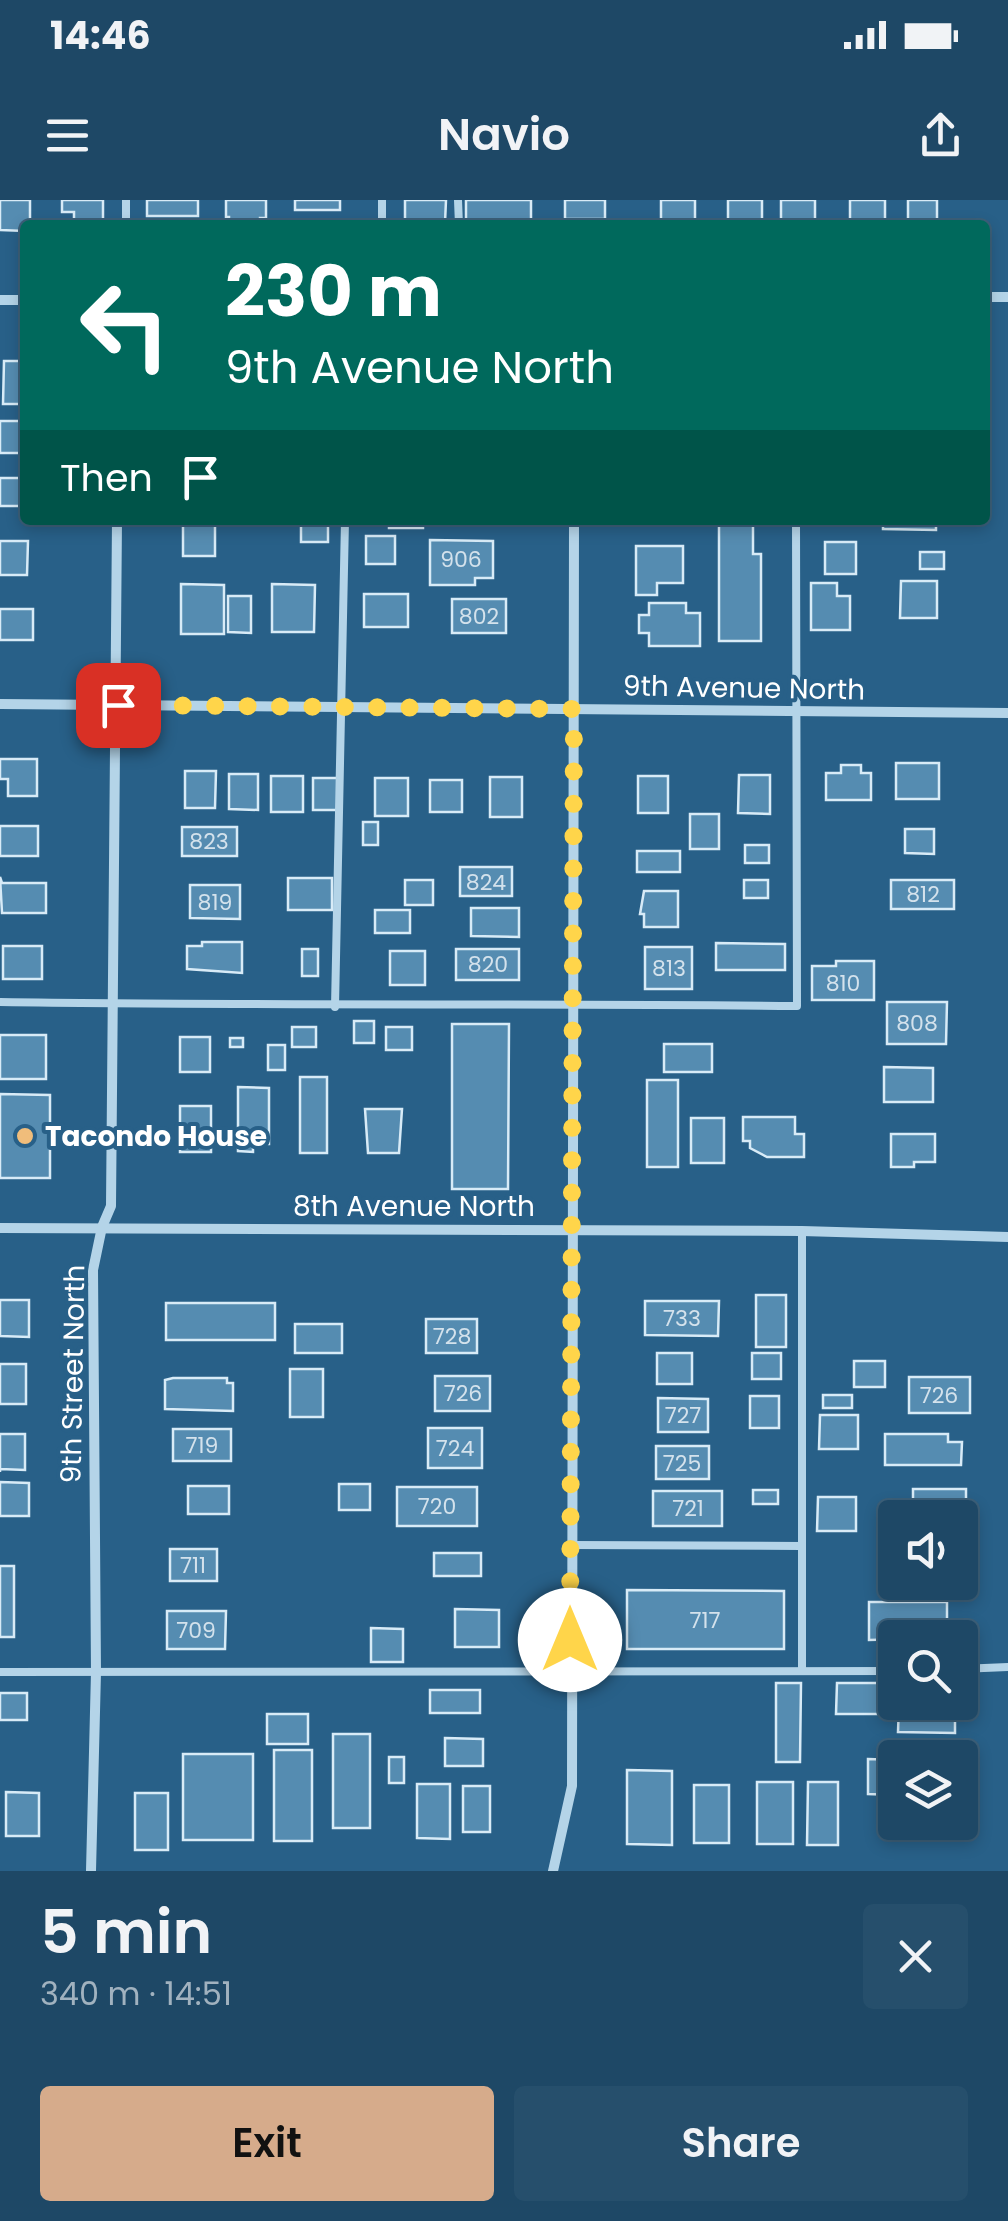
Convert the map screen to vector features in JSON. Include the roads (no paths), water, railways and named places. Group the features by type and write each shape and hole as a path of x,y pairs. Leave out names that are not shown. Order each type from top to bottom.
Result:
{"street":[{"name":"9th Street North","path":"91,1871 96,1672 93,1270 111,1206 117,525"},
{"path":"553,1871 572,1786 574,525"},
{"name":"9th Avenue North","path":"0,704 1008,713"},
{"name":"8th Avenue North","path":"0,1228 802,1231 1008,1238"}],"lane":[{"path":"335,1007 345,525"},
{"path":"0,1002 335,1007 797,1006 796,525"},
{"path":"802,1231 802,1671"},
{"path":"571,1545 802,1546"},
{"path":"978,1668 1008,1667"},
{"path":"0,1672 878,1671"}],"place":[{"name":"Tacondo House","path":"25,1136"}]}
